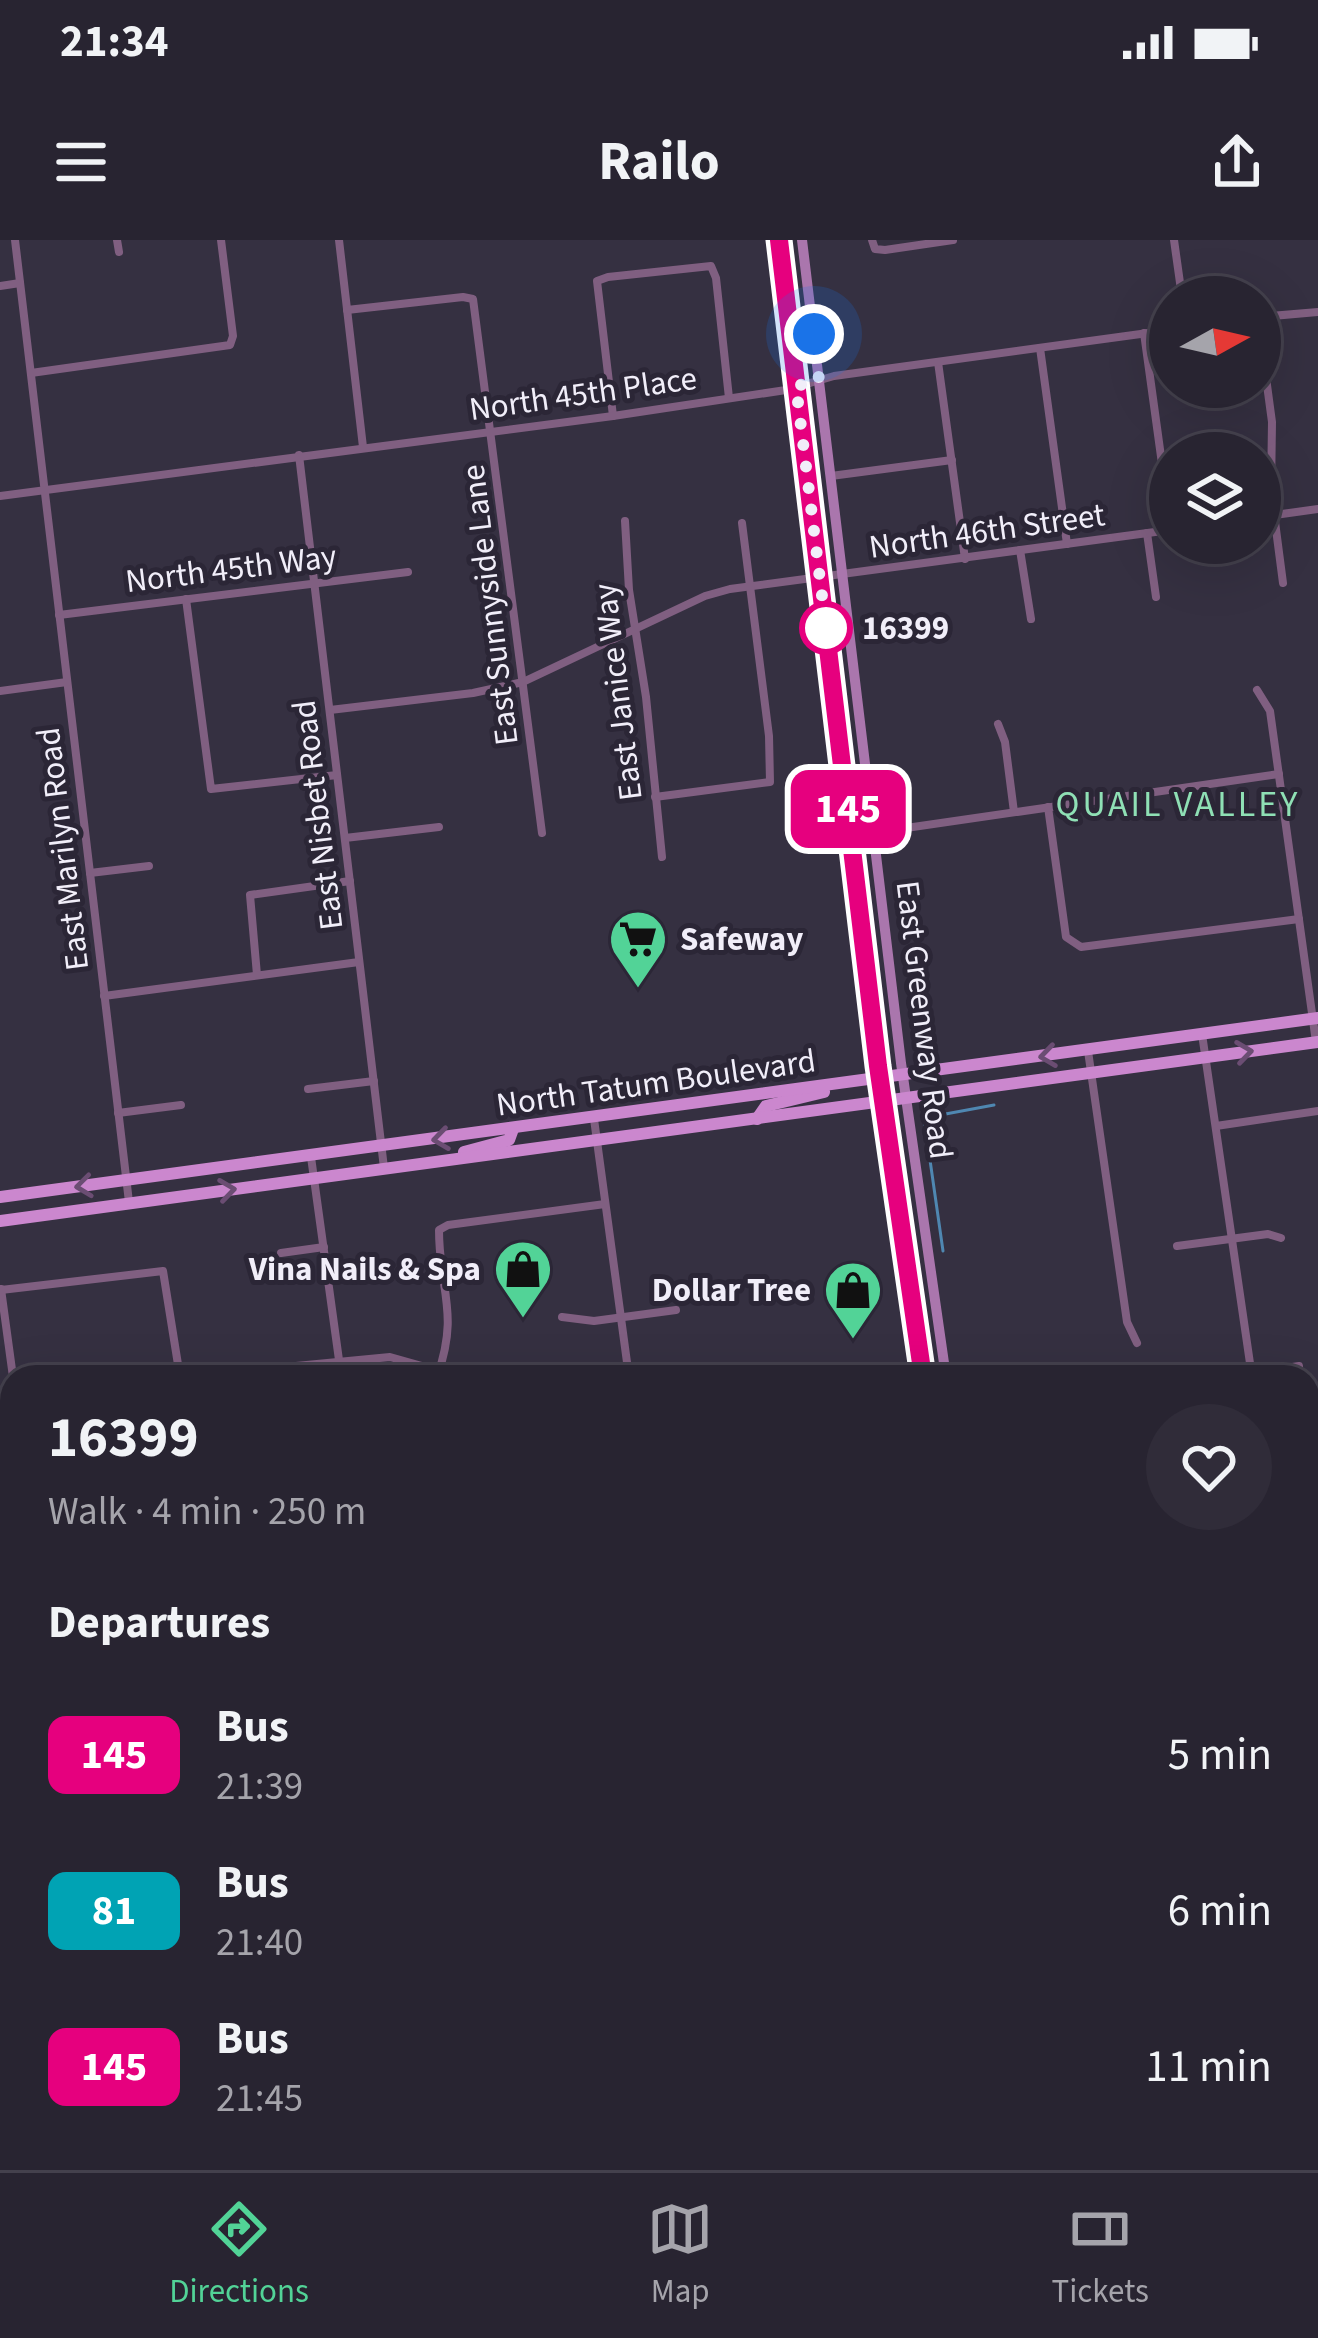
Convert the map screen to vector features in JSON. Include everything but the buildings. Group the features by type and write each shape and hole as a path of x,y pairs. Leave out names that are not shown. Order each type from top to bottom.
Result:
{"main road":[{"name":"East Greenway Road","path":"779,240 880,1080 921,1365"},
{"name":"East Greenway Road","path":"802,240 903,1077 944,1365"},
{"path":"860,913 882,910"},
{"name":"North Tatum Boulevard","path":"0,1197 1315,1019"},
{"name":"North Tatum Boulevard","path":"0,1221 1317,1042"},
{"path":"596,1141 616,1130 692,1120 706,1103 715,1115 757,1119 766,1106 808,1099 838,1085"},
{"path":"444,1162 509,1140 513,1129"}],"street":[{"name":"East Marilyn Road","path":"15,240 129,1204"},
{"path":"117,240 118,252"},
{"path":"31,373 230,345 221,240"},
{"path":"339,240 363,447"},
{"path":"874,244 953,240"},
{"path":"1174,240 1179,276"},
{"path":"613,416 597,281 711,266 730,398"},
{"path":"0,286 20,284"},
{"name":"East Sunnyside Lane","path":"347,310 473,299 542,833"},
{"path":"1281,315 1318,312"},
{"name":"North 45th Place","path":"0,496 613,416 819,380 1149,332"},
{"path":"1144,333 1157,432"},
{"path":"1040,348 1067,544"},
{"path":"938,362 965,559"},
{"name":"East Nisbet Road","path":"299,455 385,1170"},
{"path":"831,476 952,460"},
{"path":"1281,514 1318,509"},
{"name":"East Janice Way","path":"625,520 662,857"},
{"path":"655,797 770,782 742,524"},
{"path":"1147,533 1156,597"},
{"name":"North 46th Street","path":"330,710 523,682 705,596 750,586 1147,533"},
{"path":"1021,550 1031,619"},
{"path":"1280,564 1283,583"},
{"name":"North 45th Way","path":"59,615 408,572"},
{"path":"186,599 211,789 338,775"},
{"path":"0,691 67,682"},
{"path":"1257,690 1270,711 1317,1042"},
{"path":"998,724 1005,742 1014,812"},
{"path":"851,836 1279,774"},
{"path":"1048,807 1066,937 1072,944 1081,947 1299,919"},
{"path":"344,838 439,827"},
{"path":"89,873 149,866"},
{"path":"257,975 250,895 350,881"},
{"path":"104,996 359,962"},
{"path":"1202,1034 1251,1365"},
{"path":"1088,1051 1126,1322 1137,1343"},
{"path":"308,1089 374,1081"},
{"path":"118,1113 182,1106"},
{"path":"1216,1126 1318,1111"},
{"path":"594,1118 627,1365"},
{"path":"311,1156 339,1360"},
{"path":"441,1365 450,1316 439,1230 605,1204"},
{"path":"1177,1246 1268,1234 1280,1238"},
{"path":"280,1252 324,1247"},
{"path":"11,1365 0,1288 164,1271 178,1365"},
{"path":"562,1317 575,1321 676,1310"},
{"path":"303,1365 390,1358 412,1365"}],"waterway":[{"path":"943,1251 924,1118 994,1105"}],"bus line":[{"name":"145","path":"779,240 878,1066 921,1365"}],"place":[{"name":"16399","path":"826,628"},
{"name":"Safeway","path":"638,990"},
{"name":"Vina Nails & Spa","path":"523,1320"},
{"name":"Dollar Tree","path":"853,1341"}],"district":[{"name":"QUAIL VALLEY","path":"1178,804"}],"route":[{"path":"814,334 819,380 796,386 826,628"}]}
